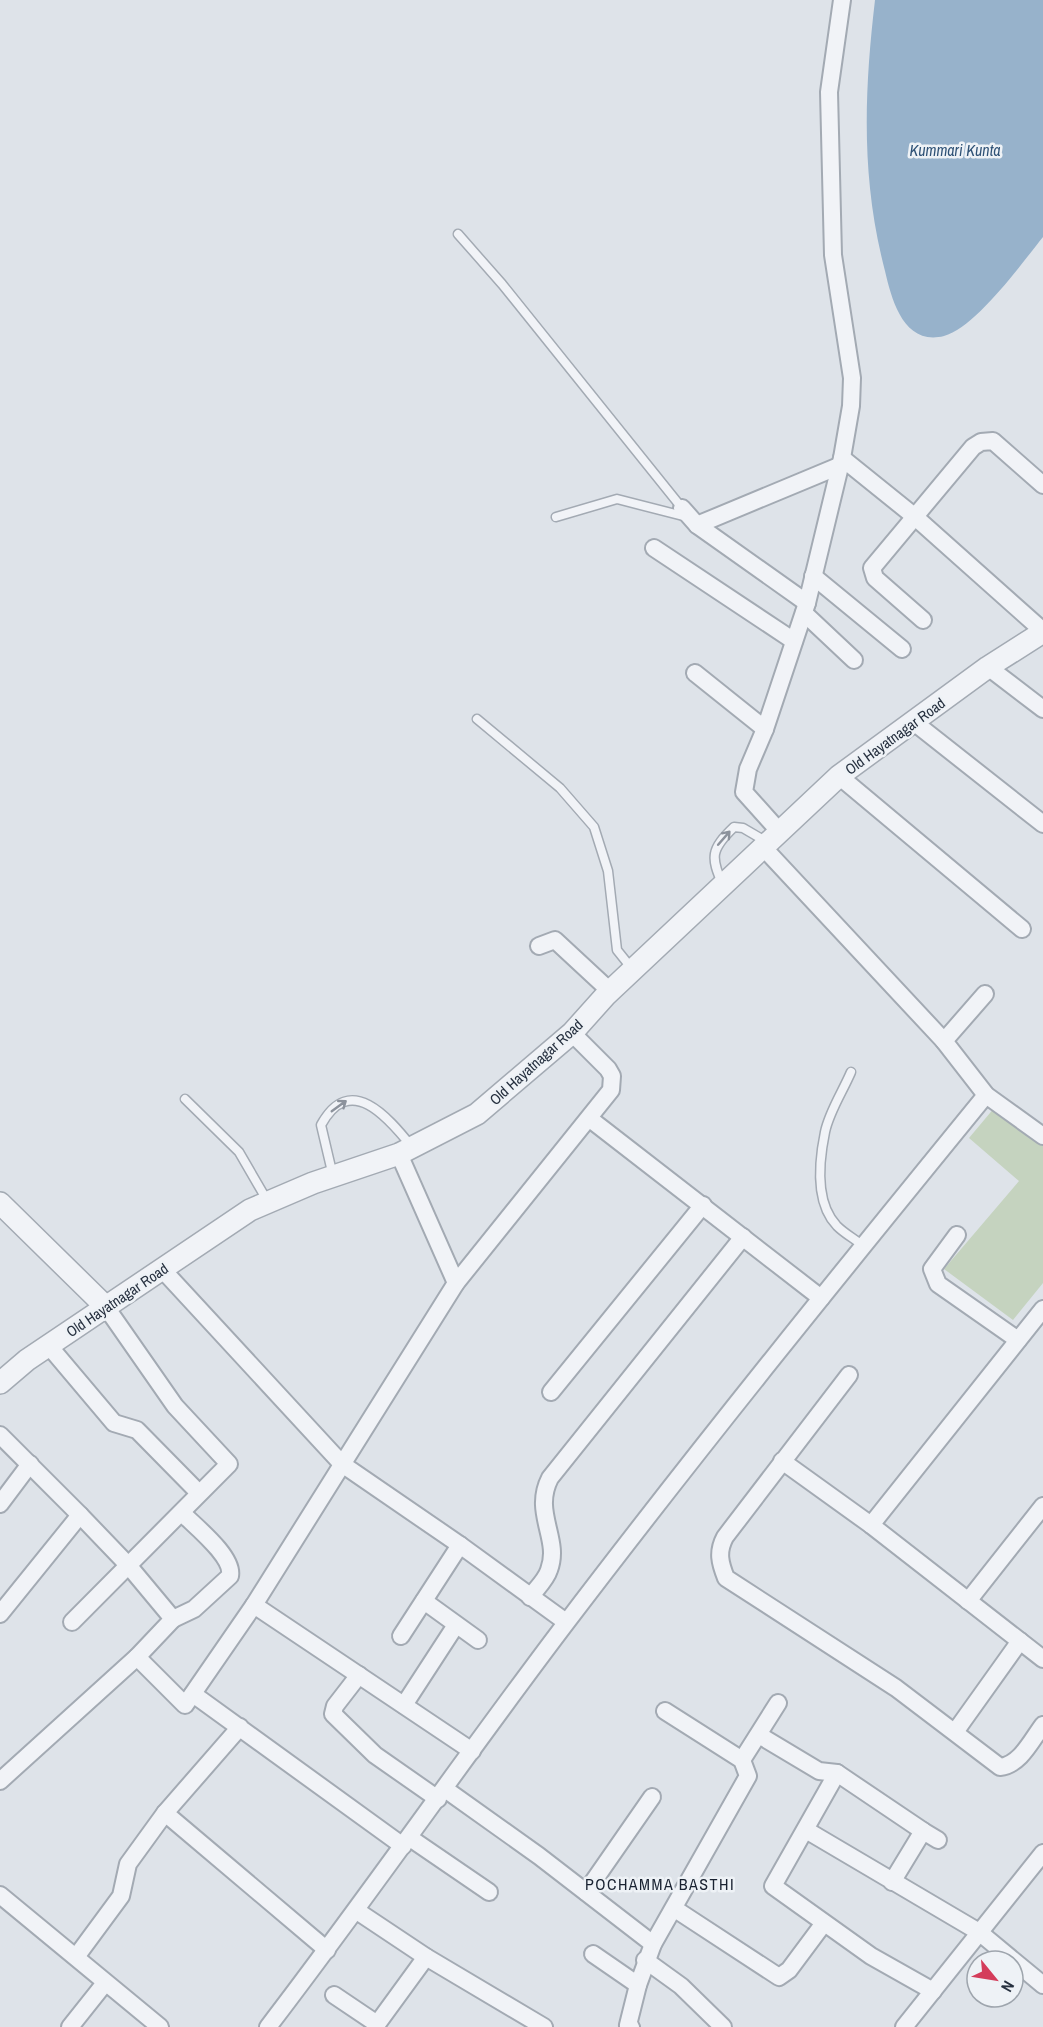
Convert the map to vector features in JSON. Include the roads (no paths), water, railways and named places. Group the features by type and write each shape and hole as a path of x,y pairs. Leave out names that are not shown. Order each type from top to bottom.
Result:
{"street":[{"path":"842,0 829,92 833,255 852,378 851,406 841,462 805,608 765,729 748,769 744,792 769,840 944,1041 986,1095 1043,1136"},
{"path":"923,620 872,573 874,564 973,447 981,442 993,441 1043,485"},
{"path":"841,462 914,516 1043,632"},
{"path":"689,517 841,462"},
{"path":"689,517 805,608 854,660"},
{"path":"654,548 794,641"},
{"path":"813,576 902,649"},
{"name":"Old Hayatnagar Road","path":"0,1383 49,1346 250,1210 406,1150 477,1114 572,1033 610,991 839,776 915,723 988,667 1043,632"},
{"path":"988,667 1043,709"},
{"path":"695,673 765,729"},
{"path":"915,723 1043,824"},
{"path":"839,776 1022,929"},
{"path":"539,945 555,940 610,991"},
{"path":"944,1041 985,994"},
{"path":"137,1657 185,1705 254,1605 456,1283 611,1090 612,1076 572,1033"},
{"path":"268,2027 357,1911 566,1622 821,1298 986,1095"},
{"path":"590,1119 821,1298"},
{"path":"406,1150 456,1283"},
{"path":"0,1203 106,1307 175,1406 229,1464 72,1622"},
{"path":"551,1392 702,1205"},
{"path":"957,1235 932,1269 934,1278 938,1284 1018,1340"},
{"path":"530,1597 547,1575 552,1561 542,1504 550,1478 743,1237"},
{"path":"162,1269 342,1464 460,1545 566,1622"},
{"path":"871,1525 1043,1309"},
{"path":"49,1346 114,1423 137,1430 199,1493"},
{"path":"849,1375 782,1461 720,1547 719,1562 726,1578 896,1688 1000,1767 1010,1766 1018,1759 1043,1725"},
{"path":"0,1435 128,1565 173,1619"},
{"path":"782,1461 871,1525 1043,1659"},
{"path":"0,1504 30,1464"},
{"path":"968,1601 1042,1508"},
{"path":"0,1781 137,1657 173,1619 194,1609 230,1576 231,1569 225,1557 182,1513"},
{"path":"0,1614 80,1515"},
{"path":"401,1636 460,1545"},
{"path":"424,1601 478,1640"},
{"path":"254,1605 472,1751"},
{"path":"404,1705 456,1625"},
{"path":"955,1732 1020,1641"},
{"path":"359,1675 335,1706 333,1714 375,1755 441,1794 586,1892 653,1944"},
{"path":"193,1694 406,1842 489,1892"},
{"path":"742,1760 778,1704"},
{"path":"629,2026 645,1960 746,1783 747,1768 742,1760 665,1711"},
{"path":"76,1957 118,1901 128,1864 165,1813 240,1727"},
{"path":"759,1735 819,1771 837,1773 930,1836 892,1882"},
{"path":"837,1773 773,1886 871,1956 933,1991"},
{"path":"586,1892 652,1797"},
{"path":"165,1813 327,1950"},
{"path":"806,1830 979,1932 1043,1985"},
{"path":"904,2027 1043,1853"},
{"path":"0,1895 160,2027"},
{"path":"675,1909 779,1977 789,1970 824,1923"},
{"path":"357,1911 426,1957 544,2027"},
{"path":"593,1954 638,1985"},
{"path":"334,1995 376,2026 426,1957"},
{"path":"645,1960 681,1986 723,2027"},
{"path":"69,2027 105,1983"}],"lane":[{"path":"458,234 509,293 689,517"},
{"path":"556,517 617,499 689,517"},
{"path":"477,719 560,788 594,826 608,871 617,950 633,970"},
{"path":"723,886 714,866 713,856 724,836 734,827 743,828 769,840"},
{"path":"851,1072 825,1131 820,1176 823,1201 828,1212 837,1226 863,1246"},
{"path":"185,1099 239,1152 268,1203"},
{"path":"333,1177 321,1125 326,1117 346,1100 356,1099 370,1105 397,1128 406,1150"}],"water":[{"name":"Kummari Kunta","path":"875,0 1043,0 1043,237 984,308 957,330 944,336 930,337 919,334 902,318 892,295 877,237 868,170 867,136 871,35"}],"district":[{"name":"POCHAMMA BASTHI","path":"660,1884"}]}
